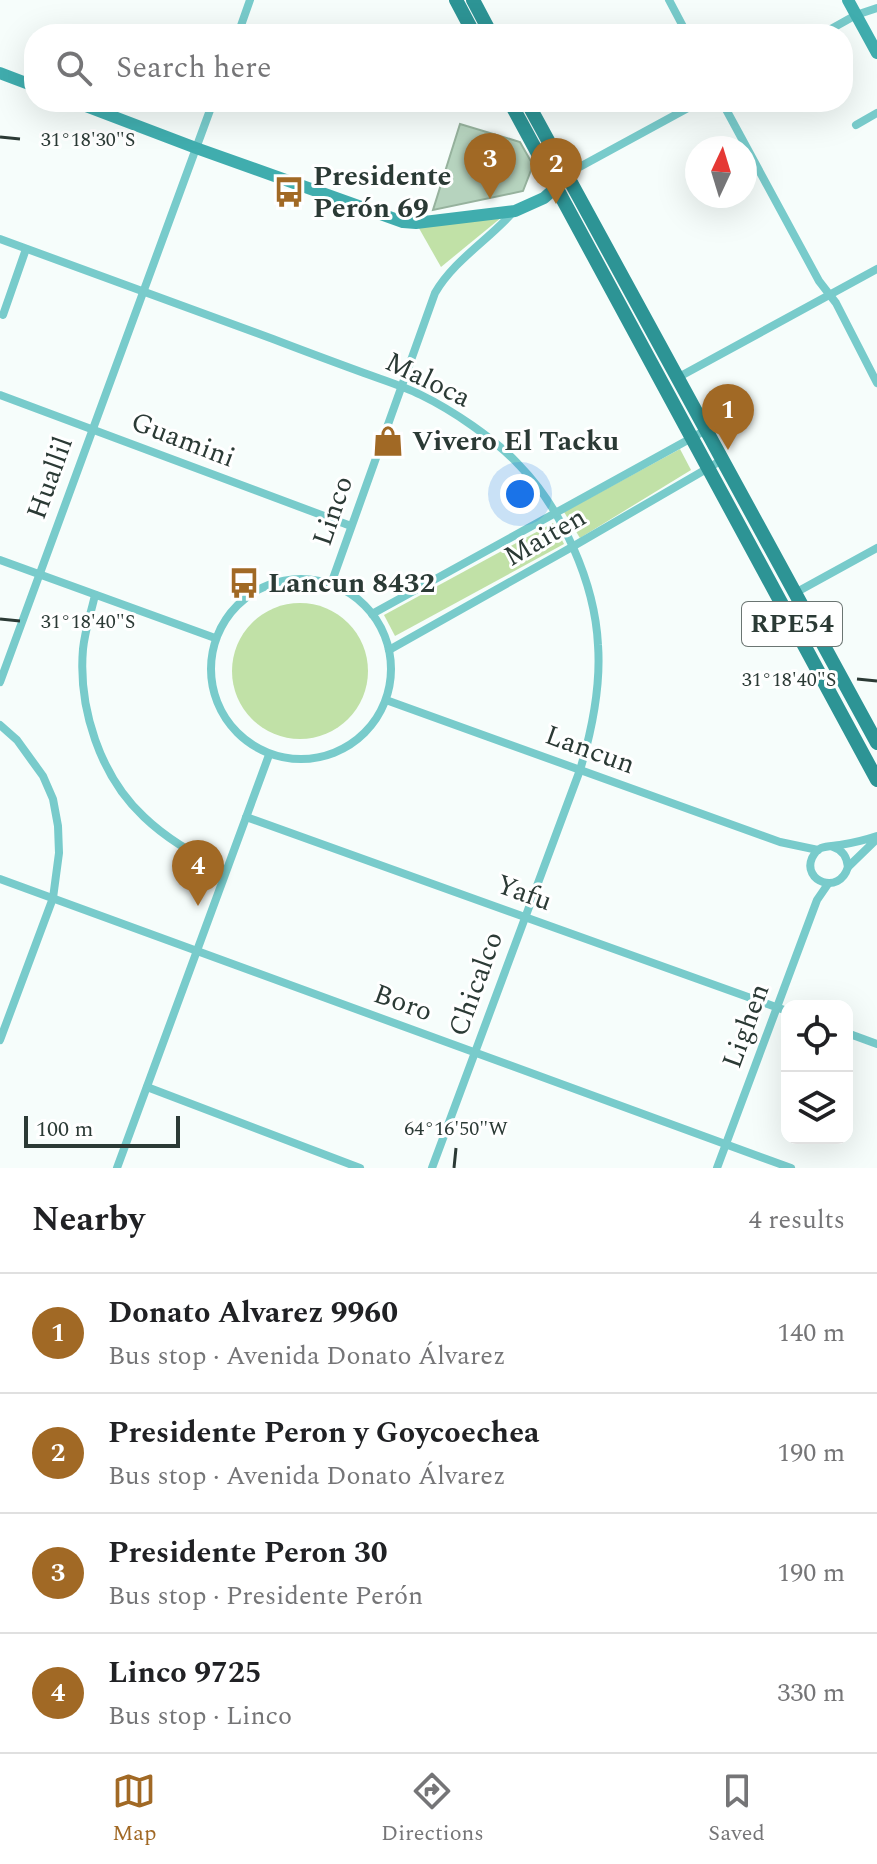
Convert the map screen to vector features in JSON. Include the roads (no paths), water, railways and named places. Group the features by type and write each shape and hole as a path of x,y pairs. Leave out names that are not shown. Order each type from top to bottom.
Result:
{"main road":[{"path":"473,0 486,24"},
{"path":"848,0 877,53"},
{"path":"457,1 469,24"},
{"path":"0,73 24,82"},
{"path":"101,112 413,224 515,211 544,198 567,177"},
{"name":"RPE54","path":"515,112 877,780"},
{"name":"RPE54","path":"532,112 877,743"}],"street":[{"path":"669,0 682,24"},
{"path":"241,24 248,1"},
{"path":"840,24 877,8"},
{"name":"Huallil","path":"0,682 209,112"},
{"path":"567,177 574,170 681,112"},
{"path":"727,112 819,281 836,303 877,383"},
{"path":"856,125 877,113"},
{"name":"Linco","path":"269,755 295,759 318,757 340,750 360,737 375,720 386,700 391,675 389,650 383,631 372,614 354,597 331,584 439,286 515,211"},
{"name":"Maloca","path":"0,239 423,395 504,450 530,477 555,513 587,584 595,617 599,667 592,726 580,770"},
{"path":"3,315 26,249"},
{"path":"677,378 877,269"},
{"name":"Guamini","path":"0,395 351,526"},
{"name":"Maiten","path":"372,614 706,430"},
{"name":"Maiten","path":"389,650 722,460"},
{"path":"795,593 877,548"},
{"path":"0,560 215,638"},
{"path":"117,1168 269,755 232,728 219,708 211,685 210,661 215,638 238,604 263,587 293,579 331,584"},
{"path":"95,595 83,650 83,680 86,705 102,757 119,788 142,816 185,849 226,870"},
{"name":"Lancun","path":"386,700 780,842 818,850 877,838"},
{"path":"0,725 17,740 43,776 53,799 59,853 53,898 0,1040"},
{"name":"Chicalco","path":"432,1168 580,770"},
{"name":"Yafu","path":"246,817 781,1009"},
{"name":"Lancun","path":"780,842 797,852 818,880 828,884 843,877 848,867 877,838"},
{"path":"832,847 842,852 848,867"},
{"path":"812,871 811,861 818,850"},
{"name":"Lighen","path":"812,871 817,900"},
{"name":"Boro","path":"0,879 791,1168"},
{"name":"Lighen","path":"717,1168 817,900 828,884"},
{"path":"853,1035 877,1044"},
{"path":"147,1087 360,1168"}],"place":[{"name":"Presidente Perón 69","path":"289,192"},
{"name":"Presidente Peron 30","path":"490,199"},
{"name":"Presidente Peron y Goycoechea","path":"556,204"},
{"name":"Vivero El Tacku","path":"388,441"},
{"name":"Donato Alvarez 9960","path":"728,450"},
{"name":"Lancun 8432","path":"244,583"},
{"name":"Linco 9725","path":"198,906"}]}
